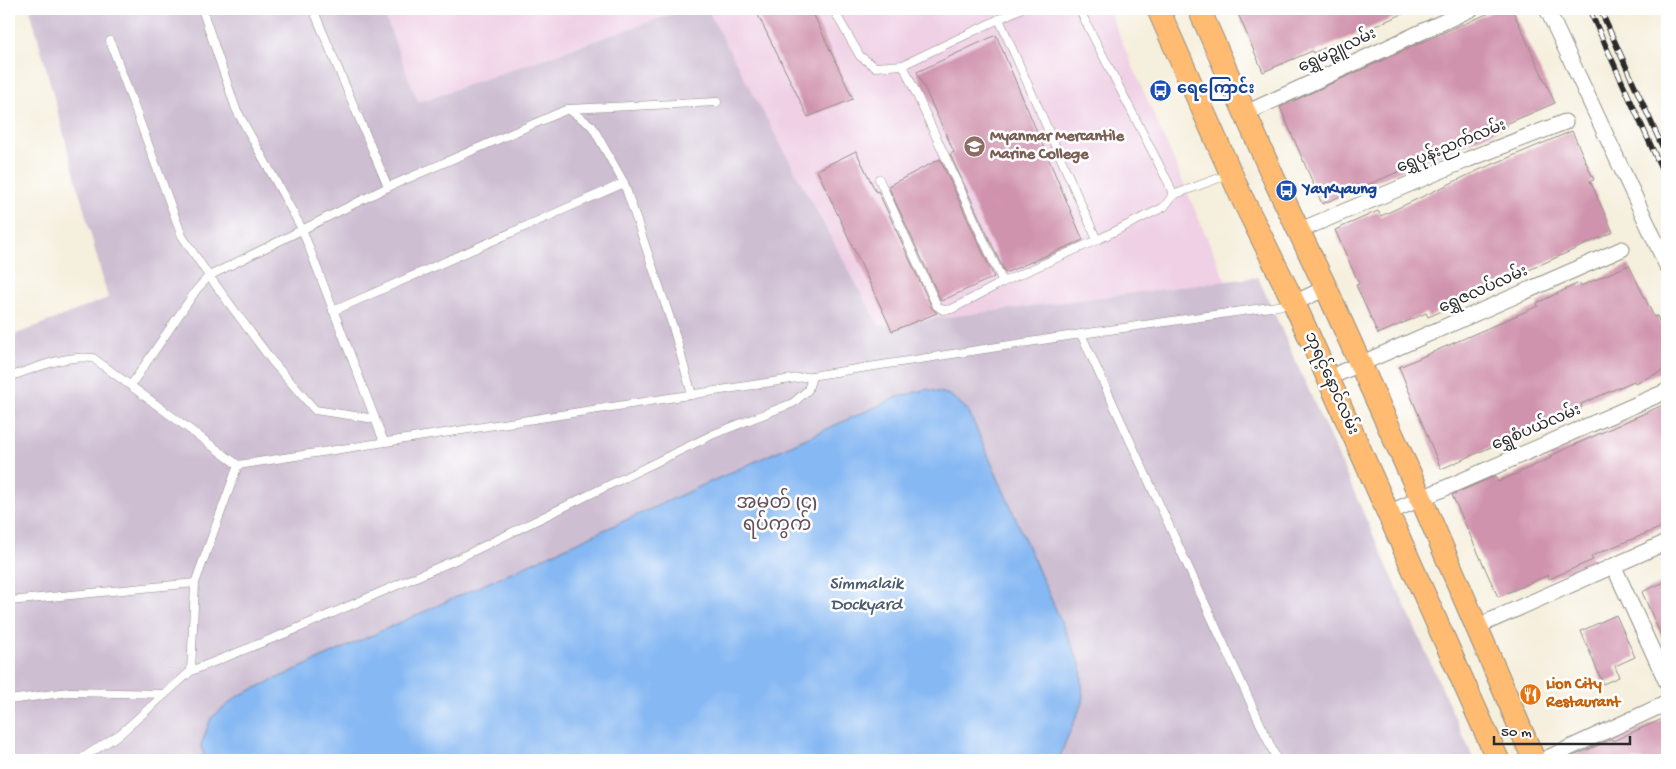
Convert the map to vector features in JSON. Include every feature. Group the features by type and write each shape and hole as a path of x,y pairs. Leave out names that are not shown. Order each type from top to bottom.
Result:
{"main road":[{"name":"ဘုရင့်နောင်လမ်း","path":"1158,9 1231,174 1294,303 1328,378 1498,760"},
{"path":"1199,9 1298,231 1326,288 1421,498 1534,760"}],"street":[{"name":"ရွှေမဉ္ဇူလမ်း","path":"1246,113 1471,9"},
{"path":"1547,9 1667,266"},
{"name":"ရွှေပုန်းညက်လမ်း","path":"1298,231 1469,159 1565,122"},
{"name":"ရွှေဇလပ်လမ်း","path":"1328,378 1622,249"},
{"path":"1294,303 1326,288"},
{"name":"ရွှေစံပယ်လမ်း","path":"1388,513 1667,391"},
{"path":"1476,627 1667,542"},
{"path":"1614,567 1667,683"},
{"path":"1542,760 1667,703"}],"lane":[{"path":"202,9 236,108 302,229 384,442"},
{"path":"313,9 388,187"},
{"path":"833,9 860,56 875,67 903,66 1020,9"},
{"path":"1079,9 1173,195"},
{"path":"998,19 1098,240"},
{"path":"110,41 182,236 209,276 272,361 315,410 375,419"},
{"path":"903,66 1003,282"},
{"path":"131,385 197,289 209,276 388,187 568,110 717,102"},
{"path":"568,110 592,126 624,183 673,327 692,395"},
{"path":"879,179 937,306 943,310 952,309 1003,282 1098,240 1164,207 1173,195 1231,174"},
{"path":"334,311 624,183"},
{"path":"9,377 64,359 78,356 93,358 238,465 1081,334 1294,303"},
{"path":"1081,334 1277,760"},
{"path":"79,760 120,734 191,671 289,632 455,560 714,434 793,403 808,390 812,376"},
{"path":"191,671 195,583 238,465"},
{"path":"9,601 195,583"},
{"path":"9,700 69,692 165,694"}],"shaded area":[{"path":"30,9 382,9 418,102 686,9 707,9 879,326 1258,277 1474,760 9,760 9,337 108,298"},
{"path":"378,9 686,9 418,102"},
{"name":"Myanmar Mercantile Marine College","path":"707,9 1108,9 1227,284 878,326"}],"water":[{"name":"Simmalaik Dockyard","path":"927,389 950,395 968,410 1081,667 1083,701 1059,760 205,760 201,745 211,718 238,696 895,398"}],"building":[{"path":"766,9 811,9 853,99 808,117 757,13"},
{"path":"1236,9 1414,9 1313,53 1312,51 1263,72"},
{"path":"1498,9 1512,9 1555,103 1506,124 1507,126 1322,204 1280,107"},
{"path":"996,35 1083,240 1005,273 950,154 954,152 917,72"},
{"path":"1572,131 1594,180 1590,181 1613,232 1471,296 1472,298 1428,317 1426,313 1378,334 1356,285 1359,284 1335,230 1378,211 1381,216 1479,170"},
{"path":"856,151 876,192 878,191 932,308 937,313 892,331 817,170"},
{"path":"940,159 994,277 941,301 888,186"},
{"path":"1629,265 1654,317 1657,316 1667,338 1667,369 1581,404 1582,407 1441,469 1399,367 1538,306 1537,303 1579,283 1581,286"},
{"path":"1667,403 1667,525 1591,556 1593,560 1549,579 1548,575 1498,597 1452,495 1495,476 1498,482 1551,458 1550,456"},
{"path":"1667,581 1667,649 1642,592"},
{"path":"1616,615 1635,657 1615,666 1619,677 1603,684 1581,631"},
{"path":"1667,717 1667,760 1565,760 1612,739 1613,741"}],"railway":[{"path":"1589,9 1667,181"},
{"path":"1600,9 1667,157"}],"place":[{"name":"ရေကြောင်း","path":"1161,90"},
{"name":"Myanmar Mercantile Marine College","path":"974,146"},
{"name":"YayKyaung","path":"1287,190"},
{"name":"Lion City Restaurant","path":"1530,694"}],"district":[{"name":"အမှတ် (၄) ရပ်ကွက်","path":"777,515"}]}
